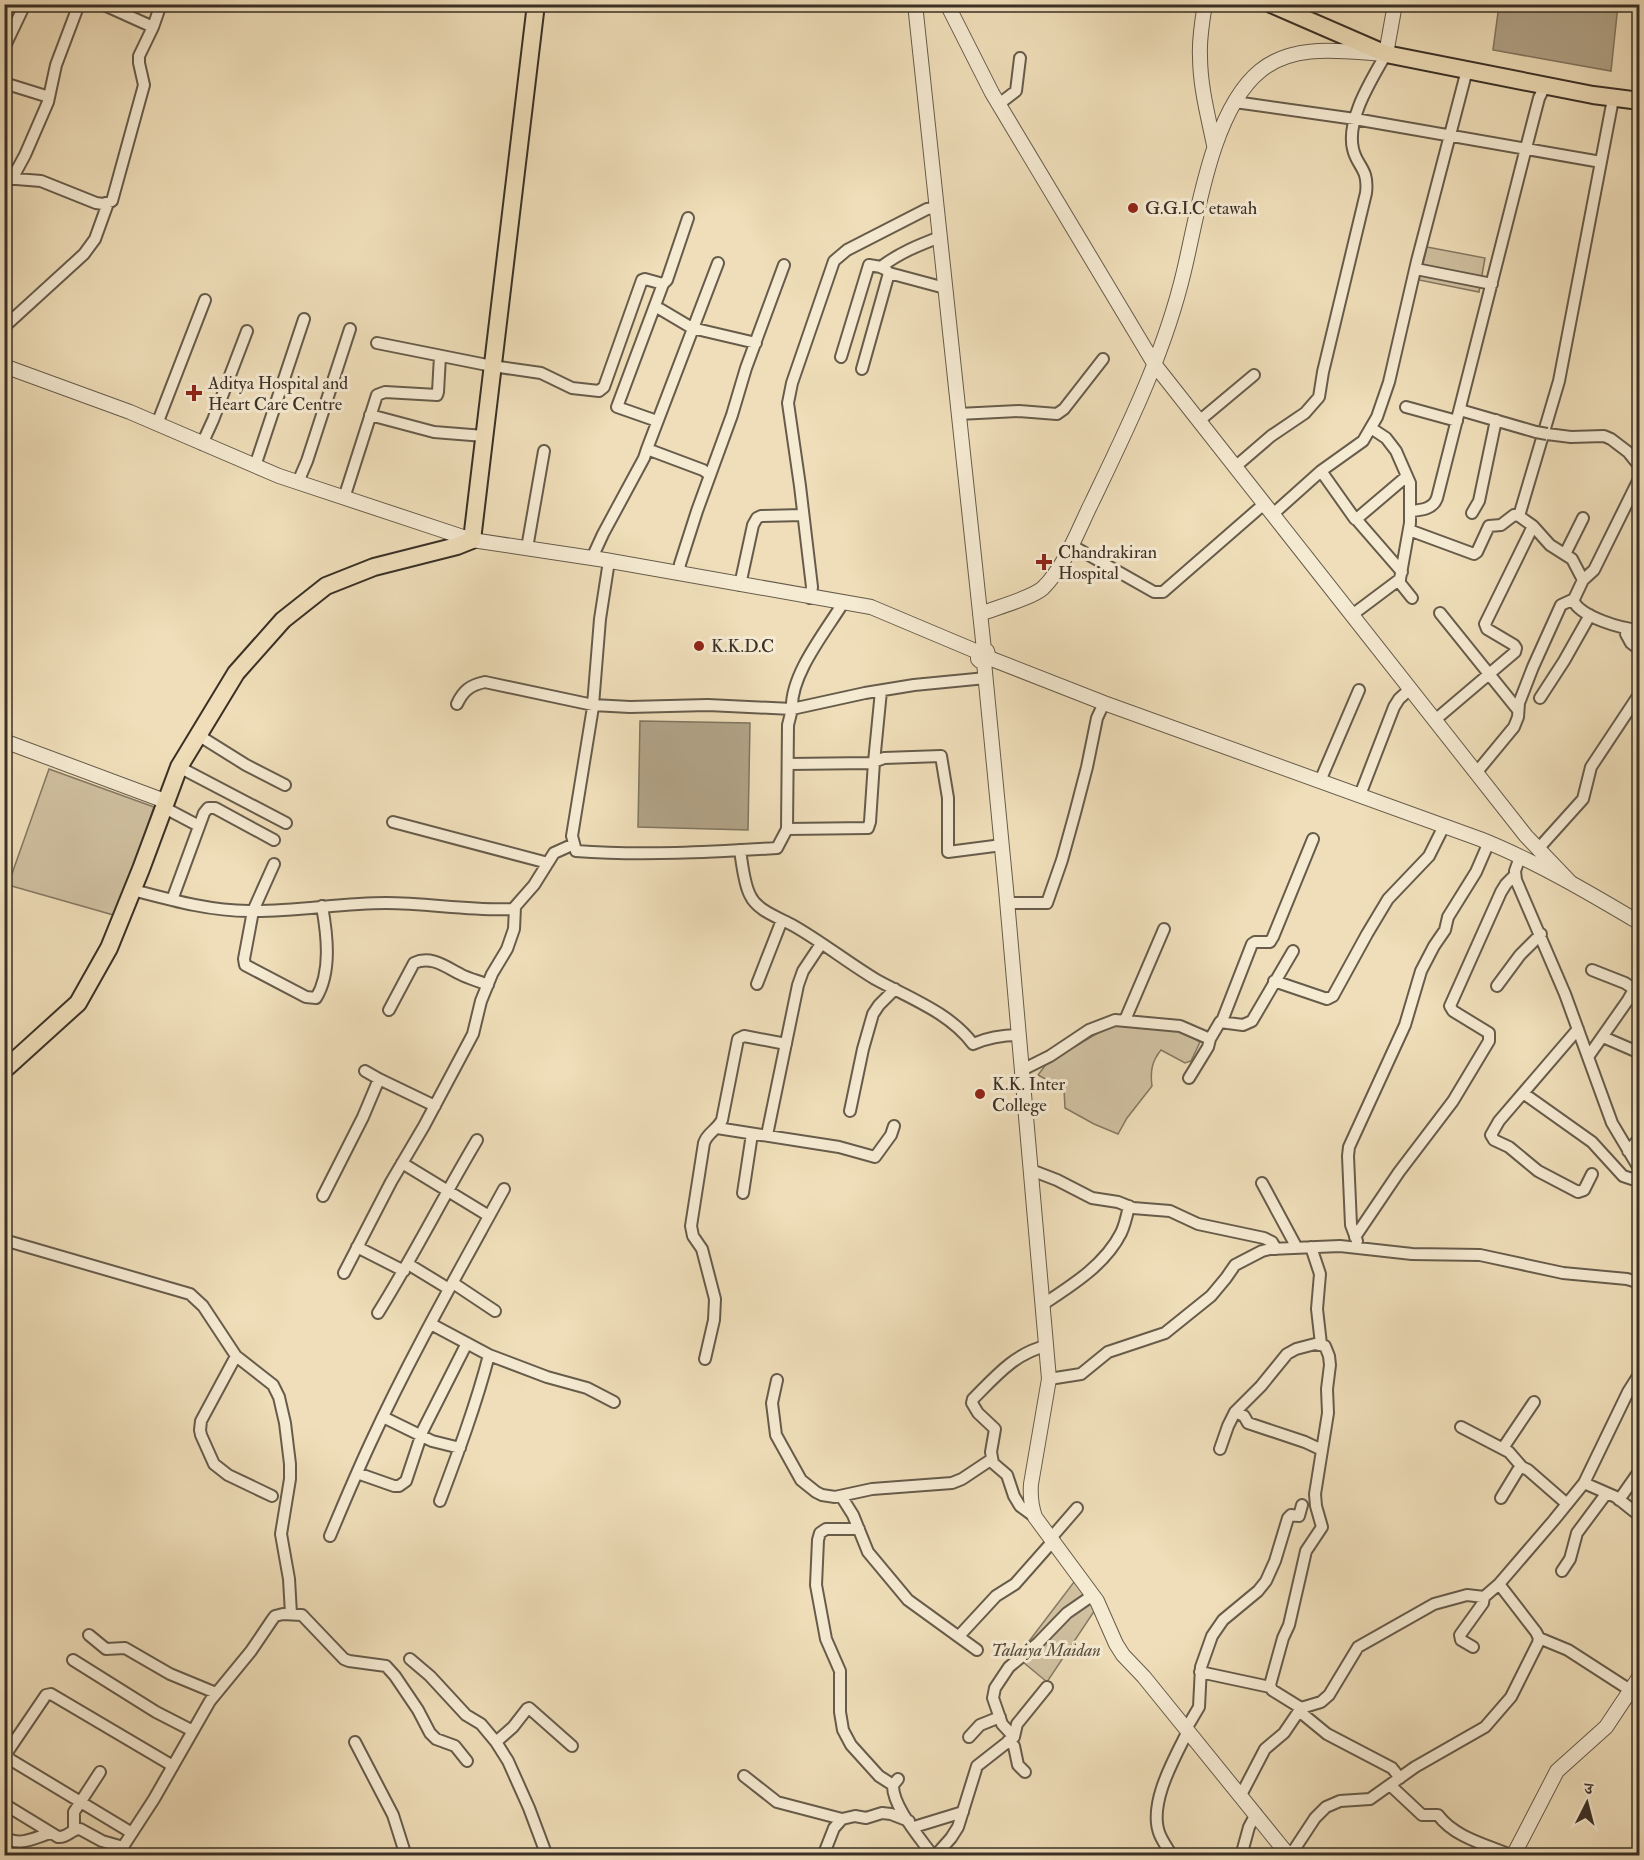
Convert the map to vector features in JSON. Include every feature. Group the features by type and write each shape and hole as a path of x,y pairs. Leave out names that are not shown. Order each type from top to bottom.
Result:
{"main road":[{"path":"4,1070 78,1003 110,948 179,767 236,673 283,620 326,586 374,567 457,546 472,540 536,4"},
{"path":"1271,4 1386,54 1613,99 1640,101"}],"street":[{"path":"4,48 25,4"},
{"path":"8,178 25,155 50,97 56,65 79,4"},
{"path":"102,4 153,27"},
{"path":"4,327 84,254 95,238 108,203 115,195 144,85 139,63 140,56 160,4"},
{"path":"915,4 984,655 1049,1380 1030,1493 1035,1517"},
{"path":"947,4 999,104 1155,365 1526,836 1571,883"},
{"path":"1205,4 1199,58 1214,145"},
{"path":"1235,466 1271,436 1305,413 1319,397 1366,193 1367,183 1364,169 1352,148 1355,120 1362,98 1386,54 1395,4"},
{"path":"980,614 1041,590 1054,574 1071,545 1127,430 1155,365 1182,277 1214,145 1246,84 1260,70 1281,58 1299,53 1320,51 1386,54"},
{"path":"999,104 1016,91 1020,58"},
{"path":"1071,545 1154,592 1163,592 1269,509 1363,441 1377,417 1389,382 1467,70"},
{"path":"4,83 50,97"},
{"path":"1411,511 1424,509 1436,501 1539,98 1545,86"},
{"path":"1519,516 1559,381 1613,99"},
{"path":"1235,102 1601,162"},
{"path":"8,178 40,181 96,202 108,203"},
{"path":"810,598 812,587 788,403 792,383 834,261 847,250 927,209 937,208"},
{"path":"657,422 617,406 688,218"},
{"path":"862,369 884,270 893,258 940,237"},
{"path":"592,558 644,458 718,263"},
{"path":"679,574 693,522 784,265"},
{"path":"841,357 869,265 945,288"},
{"path":"1416,269 1492,284"},
{"path":"377,343 492,366 541,373 572,388 599,391 604,387 642,280 663,284"},
{"path":"157,424 205,300"},
{"path":"660,309 692,328 756,342"},
{"path":"255,466 304,319"},
{"path":"298,482 350,329"},
{"path":"202,444 247,331"},
{"path":"344,498 377,395 382,392 437,395 440,356"},
{"path":"958,414 1019,411 1057,414 1064,409 1104,359"},
{"path":"4,366 157,424 298,482 472,540 592,558 871,607 1104,703 1489,842 1571,883 1640,922"},
{"path":"1199,421 1254,375"},
{"path":"1407,407 1496,420 1541,433 1571,437 1604,436 1611,438 1628,452 1640,467"},
{"path":"370,415 434,432 484,436"},
{"path":"1472,513 1481,494 1496,420"},
{"path":"1371,428 1386,438 1396,451 1410,483 1411,511 1400,583 1412,598"},
{"path":"647,449 703,470 710,475"},
{"path":"527,548 544,451"},
{"path":"1321,471 1354,518 1401,576"},
{"path":"1356,519 1407,476"},
{"path":"1476,773 1514,727 1518,717 1519,703 1553,621 1562,604 1570,602 1583,580 1596,567 1640,477"},
{"path":"740,585 753,525 757,518 760,516 803,515"},
{"path":"1409,530 1474,554 1478,552 1489,526 1501,525 1514,515 1519,516 1533,526 1550,545 1573,561 1583,580"},
{"path":"1565,554 1583,518"},
{"path":"1435,720 1515,652 1516,648 1487,629 1485,624 1533,526"},
{"path":"609,561 600,619 593,705 572,836 576,851 616,854 691,854 777,848 787,829 788,725 796,684 809,658 843,603"},
{"path":"1352,615 1401,576"},
{"path":"1570,602 1590,615 1621,627 1640,630"},
{"path":"1440,612 1518,710"},
{"path":"1540,698 1590,615"},
{"path":"1626,634 1631,643 1640,650"},
{"path":"457,704 462,693 484,682 593,705 708,705 792,709 914,685 986,678"},
{"path":"1360,795 1394,707 1410,689"},
{"path":"1320,781 1359,690"},
{"path":"787,829 868,828 881,691"},
{"path":"1538,849 1583,799 1591,767 1640,693"},
{"path":"1007,903 1047,903 1062,860 1087,767 1097,718 1104,703"},
{"path":"198,735 246,765 285,785"},
{"path":"4,741 164,804 200,826"},
{"path":"788,764 874,762 884,758 941,756 948,798 948,852 1002,845"},
{"path":"179,767 286,823"},
{"path":"172,900 206,809 211,807 274,840"},
{"path":"393,822 548,863"},
{"path":"1274,981 1327,999 1333,996 1366,934 1388,899 1435,847 1444,826"},
{"path":"1189,1078 1208,1047 1218,1024 1222,1021 1251,944 1270,942 1273,937 1313,838"},
{"path":"1357,1242 1351,1219 1349,1147 1405,1025 1421,971 1478,868 1489,842"},
{"path":"133,890 191,905 253,911 385,903 490,910 513,909 534,885 554,853 574,844"},
{"path":"740,850 749,894 756,904 876,980 947,1018 974,1044 995,1037 1019,1035"},
{"path":"1520,857 1515,867 1515,875 1578,1029 1612,1123 1640,1173 1629,1180 1623,1176 1592,1142 1523,1093"},
{"path":"274,864 253,911 244,959 245,965 306,997 314,998 318,994 325,970 326,944 322,906"},
{"path":"1357,1242 1399,1172 1453,1101 1489,1041 1489,1033 1453,1011 1450,1006 1501,892 1515,875"},
{"path":"344,1273 473,1034 481,1001 492,974 507,949 514,929 515,907"},
{"path":"757,984 782,920"},
{"path":"1125,1020 1164,929"},
{"path":"1497,986 1520,955 1540,934"},
{"path":"767,1135 800,978 821,944"},
{"path":"1222,1021 1243,1025 1249,1023 1293,951"},
{"path":"389,1010 414,963 420,961 440,963 461,975 488,985"},
{"path":"1588,1058 1637,984 1625,983 1592,970"},
{"path":"850,1111 873,1014 895,989"},
{"path":"1022,1070 1050,1056 1089,1030 1112,1020 1180,1026 1210,1039"},
{"path":"1578,1029 1493,1129 1492,1138 1506,1144 1538,1171 1578,1192 1584,1190 1592,1174"},
{"path":"705,1359 714,1320 714,1299 702,1249 693,1236 690,1226 704,1143 707,1136 717,1128 724,1114 738,1039 744,1036 786,1044"},
{"path":"1603,1037 1640,1053"},
{"path":"365,1071 435,1106"},
{"path":"322,1196 363,1117 379,1079"},
{"path":"717,1128 839,1147 875,1157 891,1135 894,1126"},
{"path":"743,1193 752,1134"},
{"path":"1628,1151 1640,1138"},
{"path":"378,1313 406,1268 477,1140"},
{"path":"402,1163 489,1216"},
{"path":"1031,1170 1057,1180 1085,1196 1118,1202 1137,1209 1170,1210 1198,1224 1264,1238 1272,1242 1276,1249"},
{"path":"1262,1183 1297,1248"},
{"path":"330,1536 383,1417 504,1189"},
{"path":"1042,1305 1079,1281 1109,1251 1122,1231 1129,1206"},
{"path":"4,1240 190,1294 203,1306 236,1356 273,1385 279,1397 284,1416 291,1472 281,1534 289,1579 301,1617 344,1659 387,1666 418,1710 430,1734 436,1739 455,1746 467,1761"},
{"path":"1049,1380 1081,1374 1108,1352 1165,1333 1210,1296 1234,1265 1262,1251 1357,1242 1412,1254 1486,1255 1563,1273 1640,1283"},
{"path":"357,1247 451,1286 495,1311"},
{"path":"1270,1687 1297,1596 1306,1551 1322,1527 1315,1498 1327,1422 1330,1365 1328,1351 1321,1344 1317,1309 1320,1274 1311,1247"},
{"path":"431,1324 489,1355 548,1377 587,1388 614,1402"},
{"path":"357,1473 394,1486 403,1484 408,1477 421,1435 468,1343"},
{"path":"1220,1449 1235,1412 1262,1386 1287,1354 1296,1348 1321,1344"},
{"path":"994,1464 995,1429 972,1405 973,1399 1004,1368 1033,1349 1046,1346"},
{"path":"440,1501 460,1448 489,1355"},
{"path":"236,1356 201,1421 201,1435 211,1460 222,1471 273,1496"},
{"path":"1473,1647 1461,1640 1460,1635 1483,1603 1484,1597 1499,1584 1584,1483 1628,1392 1640,1373"},
{"path":"777,1380 772,1403 776,1435 801,1480 822,1495 841,1496 872,1489 952,1483 994,1464"},
{"path":"1503,1448 1534,1402"},
{"path":"1235,1412 1244,1416 1248,1423 1322,1450"},
{"path":"383,1417 438,1443 460,1448"},
{"path":"1461,1427 1503,1448 1567,1504"},
{"path":"994,1464 1007,1475 1020,1506 1035,1517 1093,1595 1123,1655 1144,1677 1290,1856 1315,1818 1326,1807 1340,1801 1370,1799 1415,1767 1485,1727 1511,1697 1539,1638 1499,1584"},
{"path":"1501,1498 1522,1467"},
{"path":"1619,1500 1640,1470"},
{"path":"1584,1483 1612,1495 1640,1516"},
{"path":"1562,1571 1569,1561 1577,1533 1606,1494"},
{"path":"841,1496 859,1529 868,1552 908,1600 977,1650"},
{"path":"1172,1856 1159,1833 1157,1814 1159,1796 1199,1707 1202,1662 1223,1620 1262,1587 1275,1561 1288,1518 1291,1515 1299,1516 1302,1505"},
{"path":"959,1636 996,1596 1015,1584 1077,1508"},
{"path":"859,1529 826,1529 820,1533 817,1559 816,1585 826,1639 840,1671 840,1712 845,1736 879,1776 896,1782 894,1794 902,1812 934,1856 954,1833 977,1766 1011,1739 1017,1724 1047,1687"},
{"path":"1025,1772 1018,1764 1014,1746 1002,1724 993,1693 1009,1666 1038,1643 1067,1613 1093,1595"},
{"path":"1241,1795 1265,1749 1284,1733 1300,1709 1321,1702 1329,1695 1355,1651 1362,1645 1434,1604 1467,1595 1484,1597"},
{"path":"4,1804 62,1838 80,1829 120,1851 216,1693 251,1651 272,1620 279,1615 301,1617"},
{"path":"89,1635 106,1649 125,1648 163,1671 216,1693"},
{"path":"1539,1638 1568,1650 1630,1690"},
{"path":"410,1659 428,1674 465,1715 481,1724 496,1742 508,1761 530,1808 547,1856"},
{"path":"72,1660 156,1712 193,1731"},
{"path":"1200,1672 1270,1687 1300,1709 1327,1734 1392,1768 1400,1778"},
{"path":"1390,1785 1422,1815 1438,1815 1460,1834 1513,1856 1557,1771 1606,1727 1640,1676"},
{"path":"132,1833 8,1757 8,1751 46,1695 54,1696 173,1766"},
{"path":"496,1742 529,1708 572,1746"},
{"path":"969,1737 980,1725 1000,1717"},
{"path":"355,1742 393,1815 406,1856"},
{"path":"74,1830 74,1812 100,1772"},
{"path":"744,1776 777,1802 842,1819 855,1816 866,1818 882,1813 891,1814 911,1824 963,1812"},
{"path":"1241,1856 1249,1827 1256,1814"},
{"path":"823,1856 834,1828 842,1819"},
{"path":"4,1837 20,1843 50,1833"}],"green space":[{"path":"1427,247 1485,258 1479,292 1419,280"},
{"path":"49,769 154,807 117,916 8,885"},
{"path":"1120,1020 1176,1028 1200,1042 1191,1061 1185,1063 1161,1050 1152,1066 1152,1086 1127,1118 1118,1134 1065,1108 1064,1089 1038,1075 1047,1063"},
{"name":"Talaiya Maidan","path":"1077,1578 1095,1610 1047,1682 1017,1657"}],"shaded area":[{"path":"1499,5 1618,5 1611,71 1493,50"},
{"path":"640,721 750,723 748,830 638,827"}],"place":[{"name":"G.G.I.C etawah","path":"1133,208"},
{"name":"Aditya Hospital and Heart Care Centre","path":"194,393"},
{"name":"Chandrakiran Hospital","path":"1044,562"},
{"name":"K.K.D.C","path":"699,646"},
{"name":"K.K. Inter College","path":"980,1094"}]}
